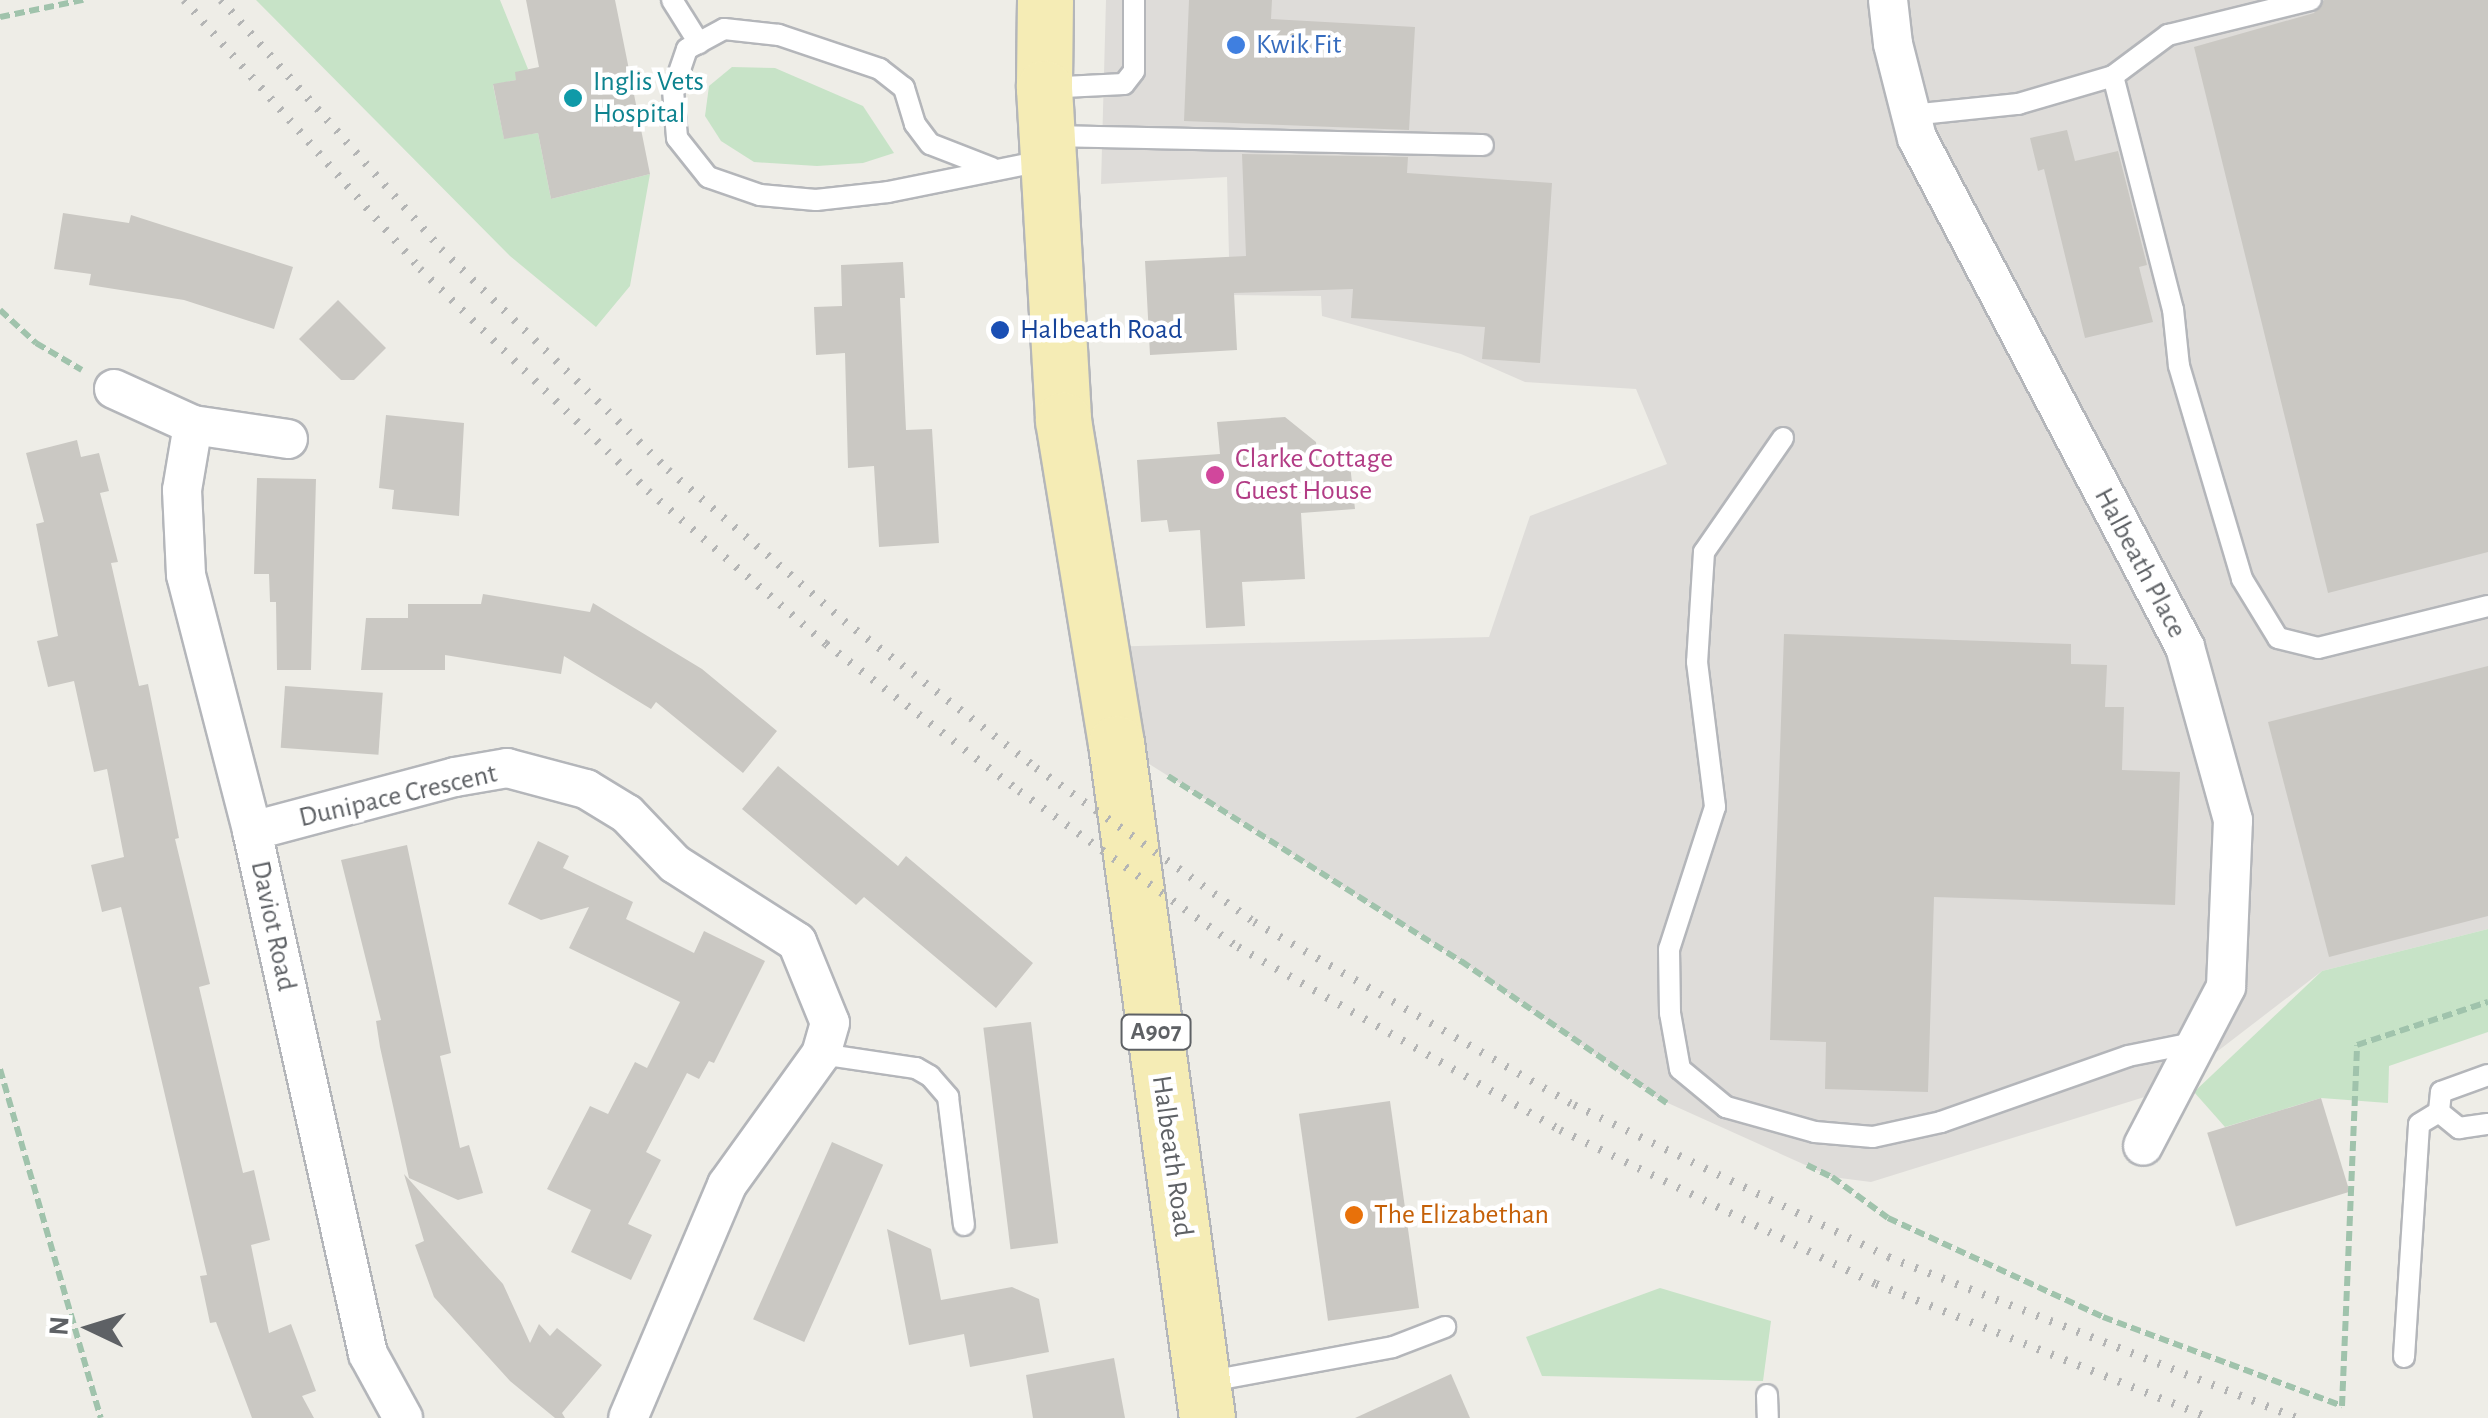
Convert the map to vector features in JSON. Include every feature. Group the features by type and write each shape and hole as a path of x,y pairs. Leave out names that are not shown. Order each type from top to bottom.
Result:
{"main road":[{"name":"Halbeath Road","path":"1045,0 1046,128 1062,420 1116,743 1205,1400"}],"street":[{"name":"Halbeath Place","path":"1888,0 1893,44 1917,138 2185,648 2233,820 2226,988 2144,1146"},
{"path":"114,388 194,425 288,438"},
{"name":"Daviot Road","path":"194,425 182,490 186,575 252,831 368,1354 403,1418"},
{"name":"Dunipace Crescent","path":"252,831 507,768 586,788 627,814 675,864 797,942 830,1023 821,1054"},
{"path":"628,1418 726,1185 821,1054"}],"lane":[{"path":"672,0 699,43"},
{"path":"992,168 930,144 915,124 904,88 880,69 779,36 724,29 687,49 673,90 677,138 708,177 760,195 816,200 888,192 992,168 1046,128 1124,84 1134,71 1134,0"},
{"path":"1911,114 2018,104 2113,76 2168,36 2310,0"},
{"path":"2113,76 2173,308 2178,366 2242,579 2278,638 2318,648 2488,606"},
{"path":"1046,128 1483,145"},
{"path":"1783,438 1704,552 1697,662 1715,807 1669,949 1670,1013 1680,1068 1726,1107 1815,1132 1873,1137 1941,1122 2128,1056 2198,1042"},
{"path":"821,1054 916,1068 930,1076 948,1097 964,1225"},
{"path":"2439,1112 2441,1092 2488,1075"},
{"path":"2439,1112 2459,1128 2488,1124"},
{"path":"2404,1357 2419,1124 2439,1112"},
{"path":"1205,1400 1445,1327"},
{"path":"1767,1394 1768,1418"}],"path":[{"path":"0,17 83,0"},
{"path":"0,310 36,343 114,388"},
{"path":"1116,743 1461,961 1676,1107"},
{"path":"1798,1161 1832,1177 1888,1218 2103,1317 2342,1406 2356,1045 2488,1002"},
{"path":"0,1069 101,1418"}],"shaded area":[{"path":"1106,0 2488,0 2488,929 2322,971 2167,1090 1871,1182 1832,1177 1659,1099 1461,961 1116,743 1100,647 1489,637 1530,516 1667,464 1636,389 1525,382 1461,354 1322,316 1321,296 1230,295 1227,177 1101,184"}],"green space":[{"path":"256,0 500,0 528,69 516,80 493,85 504,138 538,133 551,199 650,174 630,286 596,327 510,256"},
{"path":"732,67 775,68 863,106 894,153 863,163 817,166 754,162 721,141 705,116 709,86"},
{"path":"2488,929 2488,1032 2389,1066 2388,1103 2321,1098 2225,1127 2194,1092 2322,971"},
{"path":"1660,1288 1771,1321 1763,1381 1542,1376 1526,1337"}],"building":[{"name":"Inglis Vets Hospital","path":"526,0 615,0 650,174 551,199 538,133 504,139 493,84 516,80 515,72 539,67"},
{"path":"1189,0 1272,0 1271,19 1415,27 1409,130 1184,121"},
{"path":"2324,0 2488,0 2488,552 2328,593 2194,47 2314,13"},
{"path":"2067,130 2075,161 2118,151 2147,265 2139,267 2153,322 2085,338 2044,169 2038,171 2030,138"},
{"path":"1242,154 1408,157 1407,173 1552,183 1540,363 1482,359 1485,327 1351,318 1353,289 1234,293 1237,350 1150,355 1145,261 1246,256"},
{"path":"63,213 129,223 131,215 293,267 274,329 184,300 89,285 91,274 54,269"},
{"path":"903,262 905,298 900,298 906,430 932,429 939,543 879,547 874,466 848,468 845,353 816,355 814,307 842,306 841,265"},
{"path":"338,300 386,348 354,380 341,380 299,339"},
{"path":"386,415 464,423 459,516 392,509 394,490 379,488"},
{"name":"Clarke Cottage Guest House","path":"1285,417 1316,442 1318,468 1350,465 1355,509 1301,513 1305,579 1242,582 1245,626 1206,628 1200,530 1169,532 1167,520 1141,522 1137,460 1220,454 1217,422"},
{"path":"77,440 81,457 99,453 109,491 100,493 118,562 111,563 139,686 148,684 179,838 175,839 210,984 199,987 243,1173 254,1170 270,1240 251,1245 269,1333 291,1324 316,1391 302,1396 314,1418 252,1418 216,1322 210,1323 200,1276 207,1275 121,907 102,912 91,865 124,857 107,769 94,772 74,681 48,687 37,641 58,636 36,524 44,522 26,453"},
{"path":"257,478 316,479 311,670 277,670 276,602 270,602 269,574 254,574"},
{"path":"483,594 590,612 593,603 702,669 777,731 743,773 656,702 651,709 564,656 561,674 445,655 445,670 361,670 366,618 408,618 408,604 481,604"},
{"path":"1784,634 2071,644 2071,664 2107,665 2105,707 2124,707 2122,770 2180,772 2175,905 1934,897 1928,1092 1825,1089 1826,1042 1770,1040"},
{"path":"2488,666 2488,916 2329,957 2268,722"},
{"path":"285,686 383,693 378,755 281,748"},
{"path":"778,766 898,866 906,856 1033,963 996,1008 864,897 856,905 742,809"},
{"path":"538,841 569,856 563,868 633,902 626,919 694,953 704,931 765,961 714,1063 709,1061 699,1079 687,1073 646,1152 661,1160 628,1224 652,1235 631,1280 571,1252 591,1210 547,1189 590,1106 608,1114 635,1062 647,1068 680,1002 569,948 589,907 541,920 508,904"},
{"path":"407,845 451,1053 440,1056 460,1148 469,1145 483,1193 458,1200 409,1178 380,1047 376,1021 381,1020 341,860"},
{"path":"1031,1022 1058,1243 1011,1249 983,1028"},
{"path":"2321,1098 2350,1192 2236,1227 2207,1133"},
{"name":"The Elizabethan","path":"1390,1101 1419,1308 1328,1321 1299,1114"},
{"path":"832,1142 883,1165 804,1342 753,1319"},
{"path":"404,1174 503,1284 530,1343 539,1324 550,1336 557,1328 602,1365 562,1413 565,1418 555,1418 510,1381 434,1297 415,1245 424,1241"},
{"path":"887,1229 931,1249 941,1300 1012,1287 1039,1299 1049,1352 970,1367 964,1334 909,1345"},
{"path":"1114,1358 1125,1418 1033,1418 1026,1375"},
{"path":"1451,1374 1470,1418 1355,1418"}],"railway":[{"path":"184,0 420,269 648,491 826,644 1019,791 1238,947 1560,1130 1876,1284 2210,1418"},
{"path":"221,0 441,249 668,470 844,621 1036,768 1254,922 1574,1105 1888,1257 2297,1418"}],"place":[{"name":"Kwik Fit","path":"1236,45"},
{"name":"Inglis Vets Hospital","path":"573,98"},
{"name":"Halbeath Road","path":"1000,330"},
{"name":"Clarke Cottage Guest House","path":"1215,475"},
{"name":"The Elizabethan","path":"1354,1215"}]}
